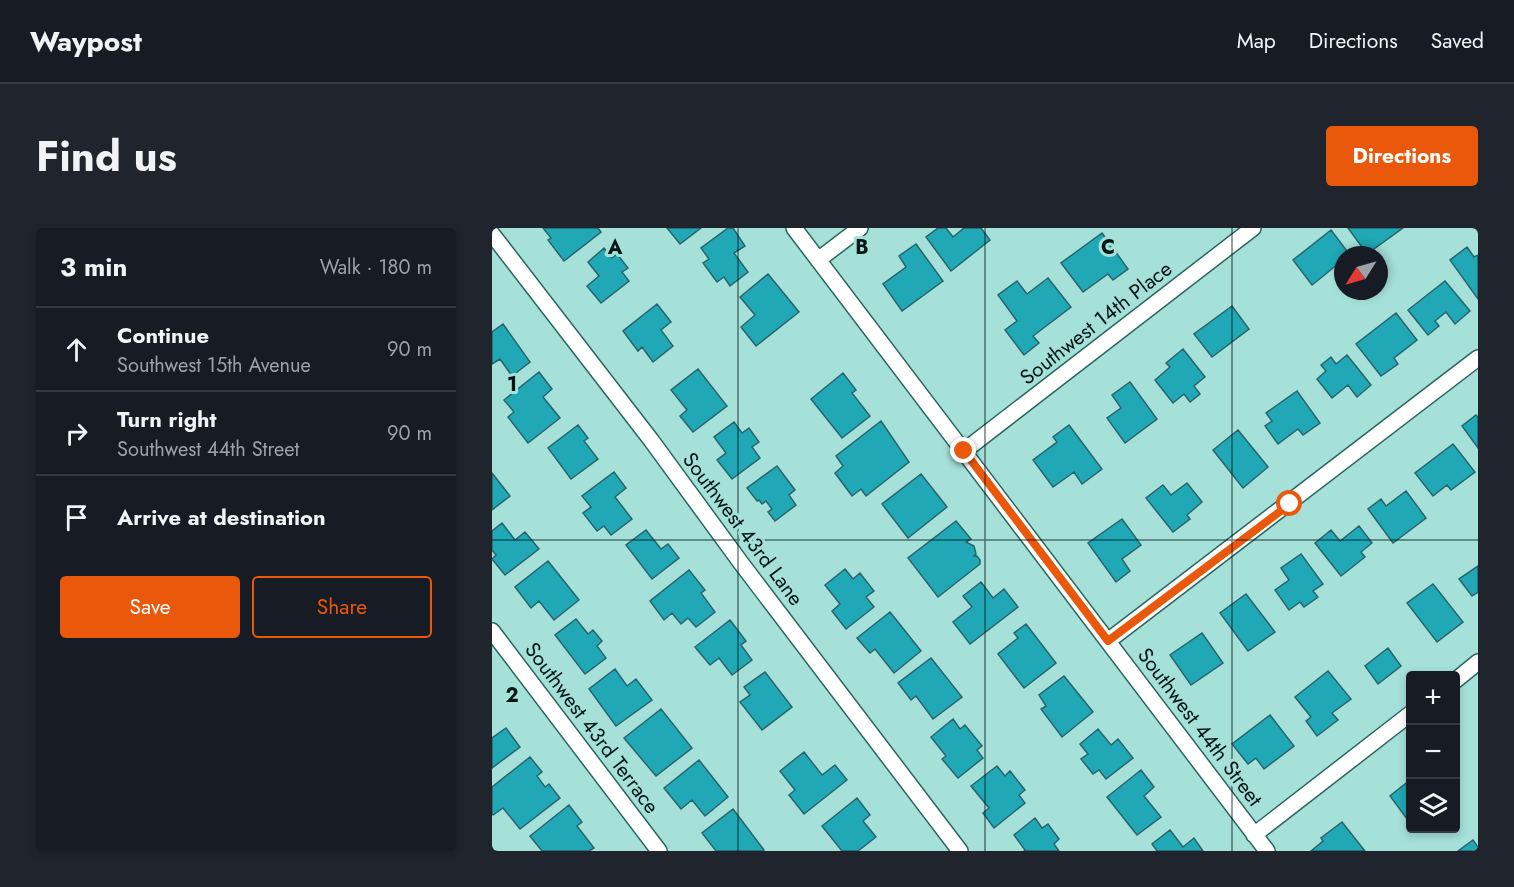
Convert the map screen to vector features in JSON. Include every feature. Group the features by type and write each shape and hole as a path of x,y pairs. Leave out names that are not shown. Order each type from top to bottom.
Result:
{"street":[{"name":"Southwest 44th Street","path":"794,228 1267,851"},
{"path":"818,260 860,228"},
{"name":"Southwest 14th Place","path":"964,451 1253,228"},
{"name":"Southwest 43rd Lane","path":"492,234 960,851"},
{"path":"1108,641 1478,358"},
{"name":"Southwest 43rd Terrace","path":"492,632 659,851"},
{"path":"1460,676 1478,662"},
{"path":"1254,835 1406,717"}],"building":[{"path":"543,228 598,228 601,232 564,261 548,240 551,238"},
{"path":"667,228 701,228 680,244"},
{"path":"728,228 733,228 745,246 734,253 748,272 730,286 724,277 717,282 703,263 709,259 701,248"},
{"path":"938,228 946,228 953,237 964,228 981,228 990,240 951,271 926,237"},
{"path":"1348,228 1403,228 1378,246 1361,246"},
{"path":"1331,230 1343,246 1334,246 1334,267 1312,285 1293,260"},
{"path":"1102,233 1128,269 1113,280 1108,274 1083,292 1061,263"},
{"path":"916,244 943,281 902,311 883,284 906,267 899,256"},
{"path":"1467,247 1474,257 1478,255 1478,299 1450,260"},
{"path":"604,248 612,258 617,254 628,268 622,272 629,281 601,303 587,286 599,276 588,262"},
{"path":"768,274 799,312 756,346 741,327 755,315 740,297"},
{"path":"1048,278 1071,307 1033,336 1039,343 1024,355 1005,330 1017,321 998,295 1017,281 1027,294"},
{"path":"1445,281 1470,311 1455,324 1446,312 1435,321 1439,326 1428,335 1408,310"},
{"path":"657,304 671,322 661,330 673,346 653,362 642,347 638,351 623,331"},
{"path":"1232,306 1249,329 1212,357 1194,334"},
{"path":"1396,313 1417,340 1394,358 1398,364 1381,376 1356,344"},
{"path":"503,324 530,362 512,376 500,359 492,364 492,332"},
{"path":"1183,349 1205,377 1194,386 1200,394 1190,402 1184,394 1173,403 1155,380 1170,367 1166,363"},
{"path":"1347,355 1371,385 1357,397 1348,385 1332,398 1317,379 1326,371 1321,365 1331,357 1336,364"},
{"path":"698,369 727,406 693,432 680,416 687,410 671,390"},
{"path":"539,372 552,389 543,397 560,418 528,443 508,417 514,412 504,400"},
{"path":"843,373 856,390 852,393 870,416 842,438 811,399"},
{"path":"1130,382 1157,419 1125,443 1107,418 1121,408 1112,395"},
{"path":"1297,391 1320,423 1303,435 1298,429 1278,444 1265,426 1272,421 1266,413"},
{"path":"1476,415 1478,417 1478,448 1462,426"},
{"path":"881,421 909,462 866,496 861,489 852,496 835,473 843,466 836,456"},
{"path":"734,422 742,433 749,428 759,442 752,447 760,458 732,479 717,460 726,453 714,437"},
{"path":"578,425 588,438 584,441 598,459 571,479 548,448"},
{"path":"1069,425 1102,469 1082,484 1074,472 1053,487 1033,460 1057,442 1053,437"},
{"path":"1238,430 1268,467 1243,488 1213,450"},
{"path":"1453,444 1475,472 1451,490 1447,485 1433,496 1415,473"},
{"path":"777,466 795,490 789,495 796,505 775,521 768,512 772,509 766,501 762,504 759,500 757,501 747,488"},
{"path":"614,472 626,488 615,497 632,519 611,535 604,526 597,531 583,513 591,507 582,496"},
{"path":"492,473 510,496 492,510"},
{"path":"921,474 947,507 908,538 882,504"},
{"path":"1187,483 1202,502 1187,515 1190,519 1173,532 1146,498 1163,485 1171,495"},
{"path":"1406,491 1426,518 1393,543 1368,509 1381,499 1386,506"},
{"path":"1122,519 1141,545 1122,559 1130,571 1116,582 1088,543"},
{"path":"956,521 971,539 966,542 974,546 976,554 974,556 980,560 980,564 938,597 908,558"},
{"path":"502,523 515,540 525,532 539,549 505,575 492,559 496,555 492,550 492,531"},
{"path":"1359,526 1372,543 1361,552 1365,557 1341,576 1315,543 1331,530 1340,541"},
{"path":"646,530 661,549 668,544 679,558 652,579 626,545"},
{"path":"1301,554 1323,584 1313,591 1318,597 1304,607 1300,602 1289,610 1275,590 1289,580 1281,568"},
{"path":"548,561 579,600 554,620 539,601 531,608 515,587"},
{"path":"1478,566 1478,592 1472,596 1459,579"},
{"path":"845,569 853,579 860,573 874,591 866,597 874,607 846,629 832,611 840,604 825,585"},
{"path":"689,570 705,590 701,593 715,612 696,627 688,618 681,624 672,613 664,620 650,601"},
{"path":"981,582 993,598 1004,589 1018,607 970,644 953,622 972,607 963,596"},
{"path":"1433,584 1463,622 1437,642 1407,603"},
{"path":"1246,594 1275,632 1248,651 1220,613"},
{"path":"890,612 921,651 894,673 875,649 870,653 857,638"},
{"path":"576,619 588,634 593,630 602,641 597,646 606,658 585,674 555,635"},
{"path":"730,620 746,641 741,645 752,660 732,675 719,658 710,665 695,647"},
{"path":"1026,624 1056,663 1024,688 998,654 1018,638 1014,633"},
{"path":"1202,633 1223,663 1191,685 1170,655"},
{"path":"1388,648 1401,666 1378,684 1365,666"},
{"path":"931,658 962,697 933,719 916,696 911,700 898,683"},
{"path":"615,669 627,686 636,679 652,700 616,726 589,689"},
{"path":"1328,671 1351,699 1332,713 1338,720 1317,736 1306,721 1311,717 1295,697"},
{"path":"765,672 792,707 762,730 740,702 750,695 744,687"},
{"path":"1064,676 1093,712 1062,737 1041,709 1046,706 1039,695"},
{"path":"661,709 692,748 656,776 624,738"},
{"path":"1270,715 1294,746 1264,769 1256,758 1248,764 1232,744"},
{"path":"953,719 960,729 965,725 982,746 977,750 983,758 958,778 942,759 946,756 931,737"},
{"path":"506,728 520,747 492,768 492,738"},
{"path":"1098,729 1111,745 1118,739 1133,758 1106,779 1099,770 1093,774 1081,759 1088,754 1080,744"},
{"path":"804,752 822,775 835,765 847,780 804,814 789,795 795,790 780,771"},
{"path":"530,757 542,772 537,776 545,787 549,784 560,798 520,829 503,808 492,814 492,787"},
{"path":"699,760 728,797 705,816 692,800 681,809 664,788"},
{"path":"997,766 1005,776 1010,771 1025,790 1019,795 1025,803 994,828 983,813 989,808 971,786"},
{"path":"1141,770 1154,787 1144,796 1161,817 1137,835 1107,797"},
{"path":"1406,783 1406,818 1390,796"},
{"path":"857,798 870,815 863,821 876,837 858,851 842,851 822,826"},
{"path":"569,805 582,822 577,826 594,848 589,851 542,851 530,836"},
{"path":"733,809 763,851 716,851 702,833"},
{"path":"1035,818 1042,828 1048,824 1059,839 1054,844 1059,851 1024,851 1014,835"},
{"path":"1342,822 1365,851 1311,851 1323,841 1321,838"},
{"path":"1170,830 1183,847 1194,838 1203,851 1157,851 1152,844"},
{"path":"1473,840 1478,851 1458,851"}],"route":[{"path":"964,451 1108,641 1290,504"}]}
